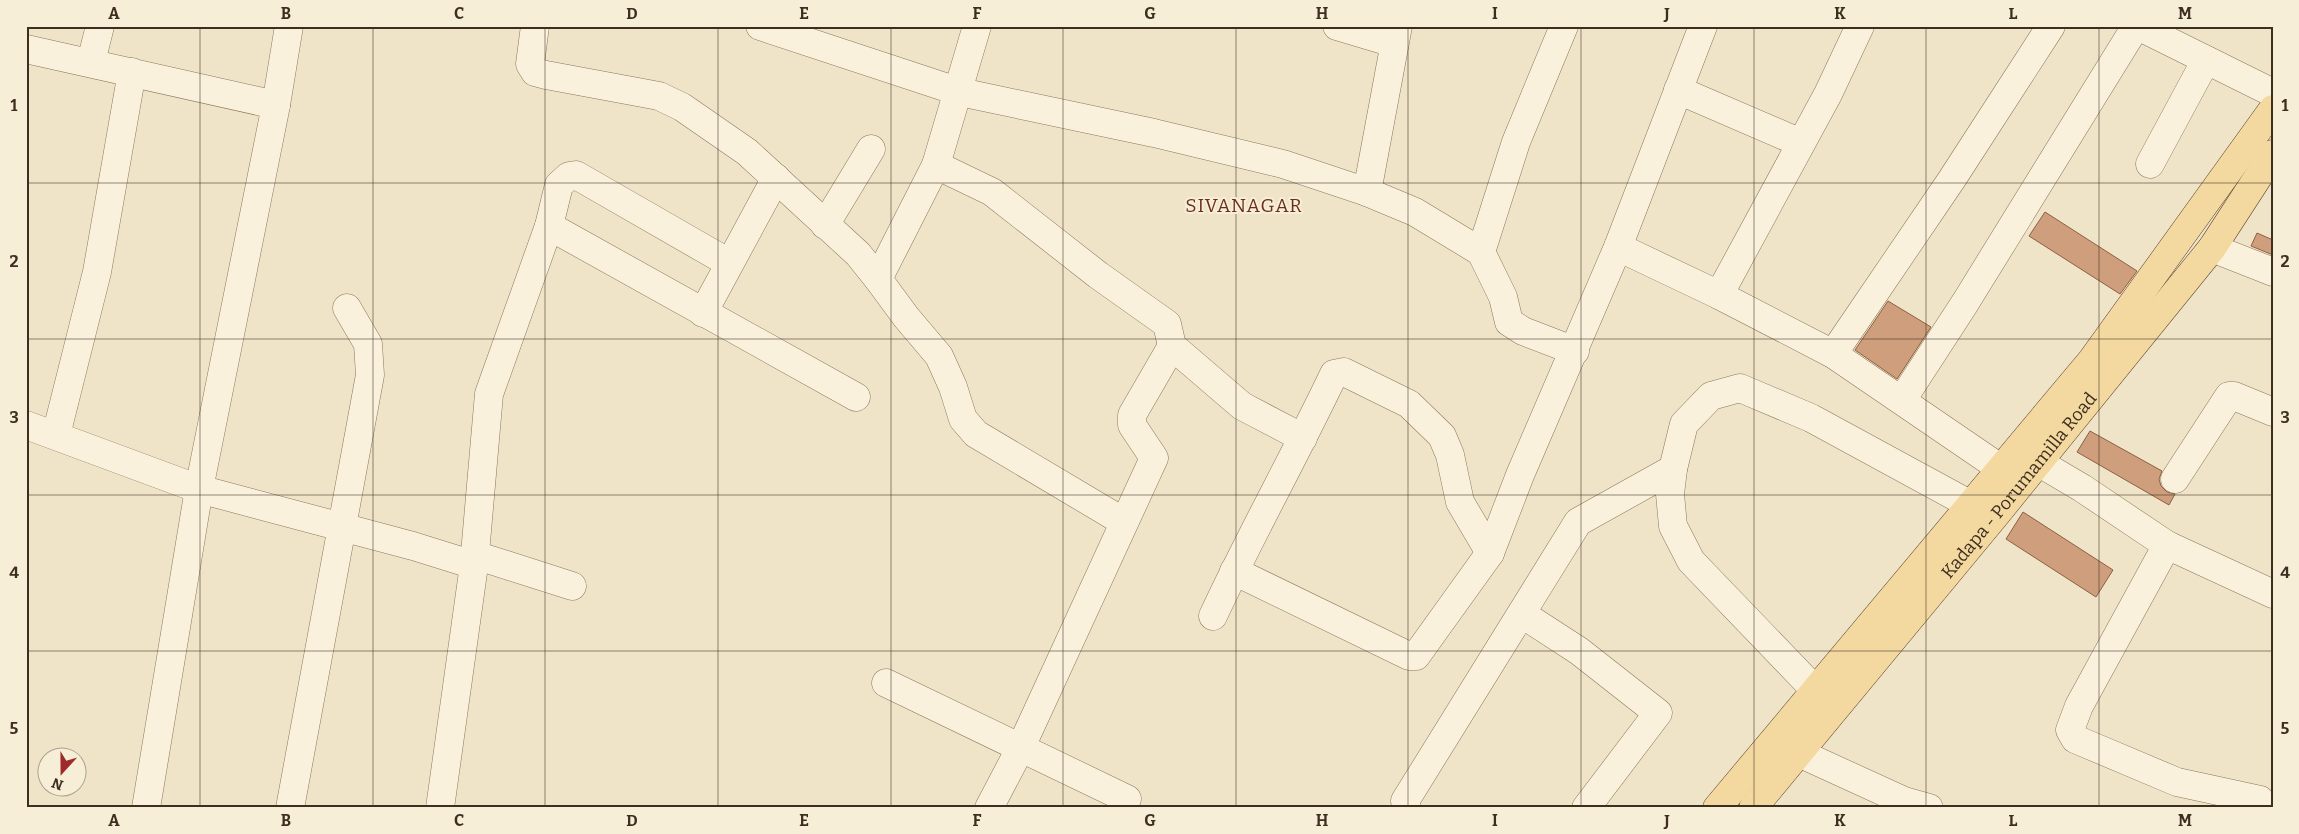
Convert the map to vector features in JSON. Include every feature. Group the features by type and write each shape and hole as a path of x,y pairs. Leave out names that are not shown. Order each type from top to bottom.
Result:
{"main road":[{"path":"1717,808 2092,360 2273,109"},
{"name":"Kadapa - Porumamilla Road","path":"1753,808 2212,248 2273,154"}],"street":[{"path":"91,62 100,26"},
{"path":"146,808 199,490 276,105 289,26"},
{"path":"534,26 530,64 536,72 546,76 659,96 682,107 747,152 858,254 906,317 939,356 953,386 962,419 976,434 1124,522"},
{"path":"760,26 960,92 1154,133 1283,164 1367,192 1415,212 1481,252 1503,298 1509,322 1523,331 1575,351"},
{"path":"878,279 936,165 960,92 977,26"},
{"path":"1337,26 1396,34 1367,192"},
{"path":"1481,252 1516,142 1564,26"},
{"path":"1234,571 1409,656 1416,656 1490,553 1520,475 1575,351 1618,246 1703,26"},
{"path":"1719,295 1828,94 1860,26"},
{"path":"1832,354 1952,179 2051,26"},
{"path":"1902,400 2137,26 2273,93"},
{"path":"26,49 91,62 276,105"},
{"path":"2150,164 2206,60"},
{"path":"56,435 97,272 132,72"},
{"path":"1678,90 1801,143"},
{"path":"825,225 872,149"},
{"path":"936,165 992,192 1098,275 1167,324 1172,346 1242,406 1303,438"},
{"path":"440,808 475,560 490,394 549,226 559,185 569,176 576,175 729,263"},
{"path":"703,312 776,178"},
{"path":"549,226 856,397"},
{"path":"1618,246 1719,295 1832,354 2000,468"},
{"path":"2212,248 2273,272"},
{"path":"290,808 370,375 368,344 347,308"},
{"path":"989,808 1020,747 1154,458 1132,425 1132,416 1172,346"},
{"path":"1213,616 1334,374 1344,372 1409,404 1442,436 1450,455 1460,502 1490,553"},
{"path":"1816,691 1691,561 1673,526 1670,494 1673,468 1684,424 1711,396 1740,388 1811,418 1971,505"},
{"path":"2175,479 2229,396 2234,396 2273,412"},
{"path":"26,425 199,490 572,586"},
{"path":"2038,462 2082,488 2167,546 2273,594"},
{"path":"1407,808 1405,801 1578,522 1673,468"},
{"path":"2167,546 2079,706 2070,730 2075,739 2177,782 2260,800"},
{"path":"1522,614 1579,651 1658,713 1586,808"},
{"path":"886,683 1127,799"},
{"path":"1799,753 1904,801 1929,808"}],"building":[{"path":"2045,212 2137,271 2120,294 2029,236"},
{"path":"2257,233 2273,240 2273,255 2251,246"},
{"path":"1888,301 1931,327 1897,379 1855,350"},
{"path":"2090,431 2162,471 2159,479 2161,486 2167,492 2175,494 2169,505 2077,452"},
{"path":"2023,512 2113,570 2096,597 2006,539"}],"district":[{"name":"SIVANAGAR","path":"1244,205"}]}
